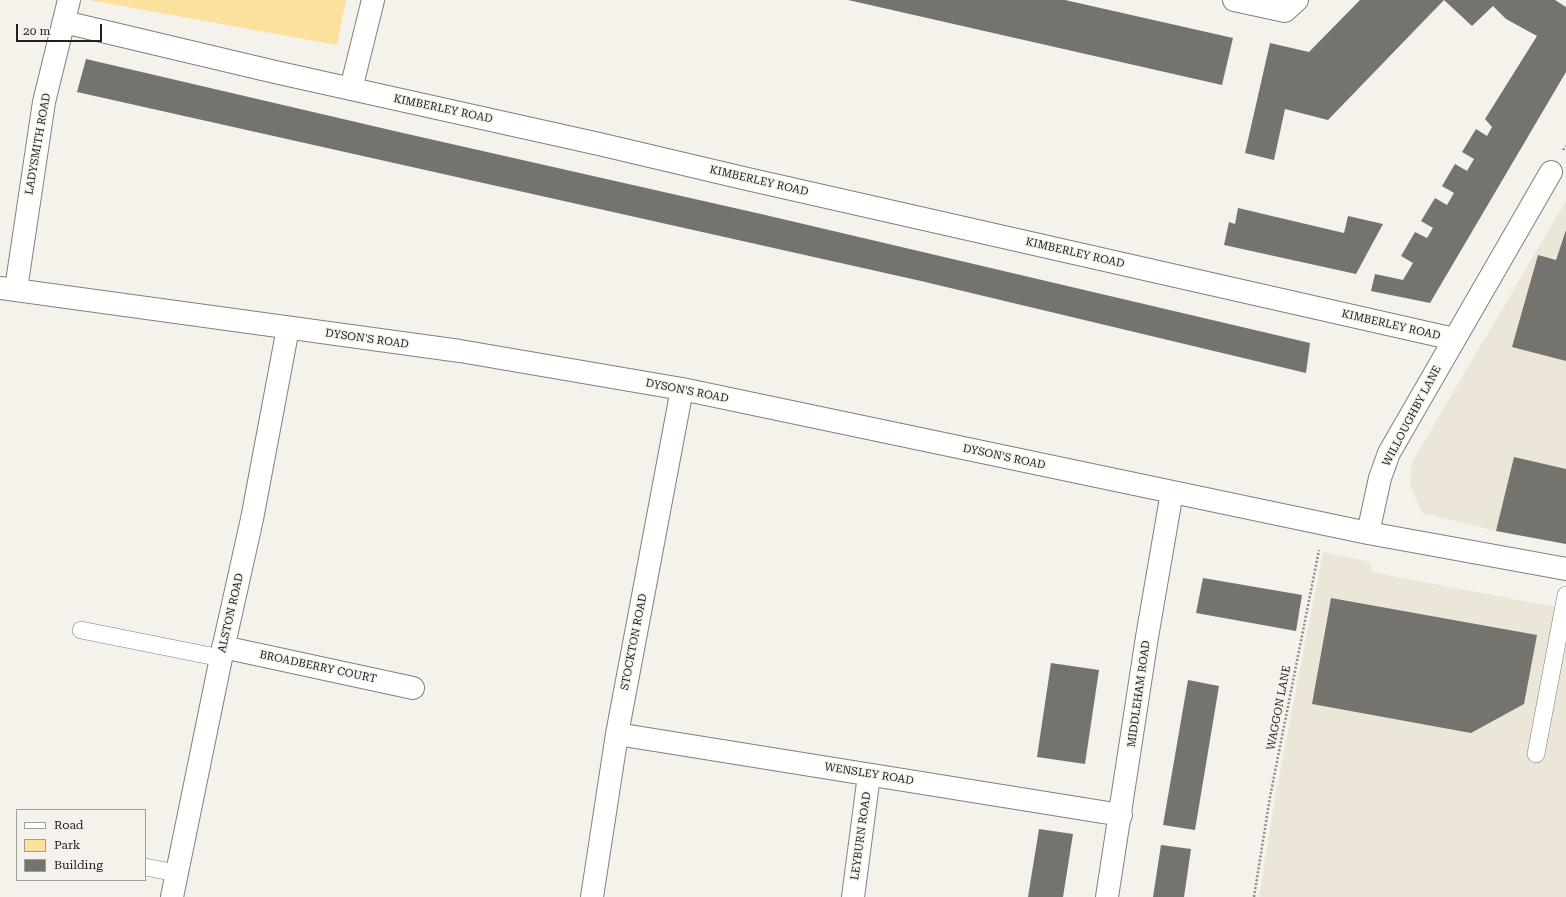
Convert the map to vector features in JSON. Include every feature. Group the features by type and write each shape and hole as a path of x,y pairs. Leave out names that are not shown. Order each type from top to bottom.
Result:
{"street":[{"name":"LADYSMITH ROAD","path":"8,288 44,102 69,0"},
{"path":"351,89 373,0"},
{"path":"1234,0 1285,11 1297,0"},
{"name":"KIMBERLEY ROAD","path":"64,22 351,89 592,142 743,178 1454,340"},
{"name":"WILLOUGHBY LANE","path":"1368,533 1380,478 1389,454 1550,172"},
{"name":"DYSON'S ROAD","path":"8,288 460,351 682,389 1368,533"},
{"name":"ALSTON ROAD","path":"172,897 222,652 252,519 288,328"},
{"name":"STOCKTON ROAD","path":"592,897 617,734 682,389"},
{"name":"MIDDLEHAM ROAD","path":"1107,897 1121,815 1147,637 1172,492"},
{"path":"1368,533 1566,569"},
{"name":"BROADBERRY COURT","path":"222,652 413,688"},
{"name":"WENSLEY ROAD","path":"617,734 1121,815"},
{"name":"LEYBURN ROAD","path":"853,897 869,774"}],"lane":[{"path":"1536,754 1566,595"},
{"path":"81,630 222,652"},
{"path":"146,867 176,873"}],"path":[{"name":"WAGGON LANE","path":"1254,897 1270,797 1324,524"}],"shaded area":[{"path":"1566,201 1566,544 1496,531 1422,513 1410,485 1412,462"},
{"path":"1323,552 1371,562 1371,572 1566,609 1566,897 1259,897 1275,798"}],"green space":[{"path":"89,0 346,0 337,45"}],"building":[{"path":"848,0 1065,0 1233,38 1222,85"},
{"path":"1360,0 1444,0 1328,120 1285,109 1274,160 1245,153 1270,43 1309,52"},
{"path":"1444,0 1555,0 1566,7 1566,72 1430,303 1371,291 1375,274 1403,280 1413,263 1401,256 1415,232 1427,238 1433,228 1421,221 1435,198 1447,205 1454,193 1442,186 1455,164 1467,171 1474,159 1462,152 1476,129 1487,136 1492,127 1485,119 1537,36 1506,19 1493,6 1472,26"},
{"path":"86,59 761,214 1310,343 1306,373 921,281 77,92"},
{"path":"1238,208 1344,233 1348,216 1383,224 1356,274 1224,245 1229,222 1235,224"},
{"path":"1566,230 1566,361 1512,347 1538,255 1556,260"},
{"path":"1514,457 1566,469 1566,544 1496,531"},
{"path":"1203,578 1302,595 1296,631 1196,613"},
{"path":"1331,598 1537,635 1524,704 1471,733 1312,704"},
{"path":"1051,663 1099,670 1085,764 1037,757"},
{"path":"1188,680 1219,686 1195,830 1163,825"},
{"path":"1039,829 1073,834 1063,897 1028,897"},
{"path":"1161,845 1191,849 1184,897 1153,897"}]}
